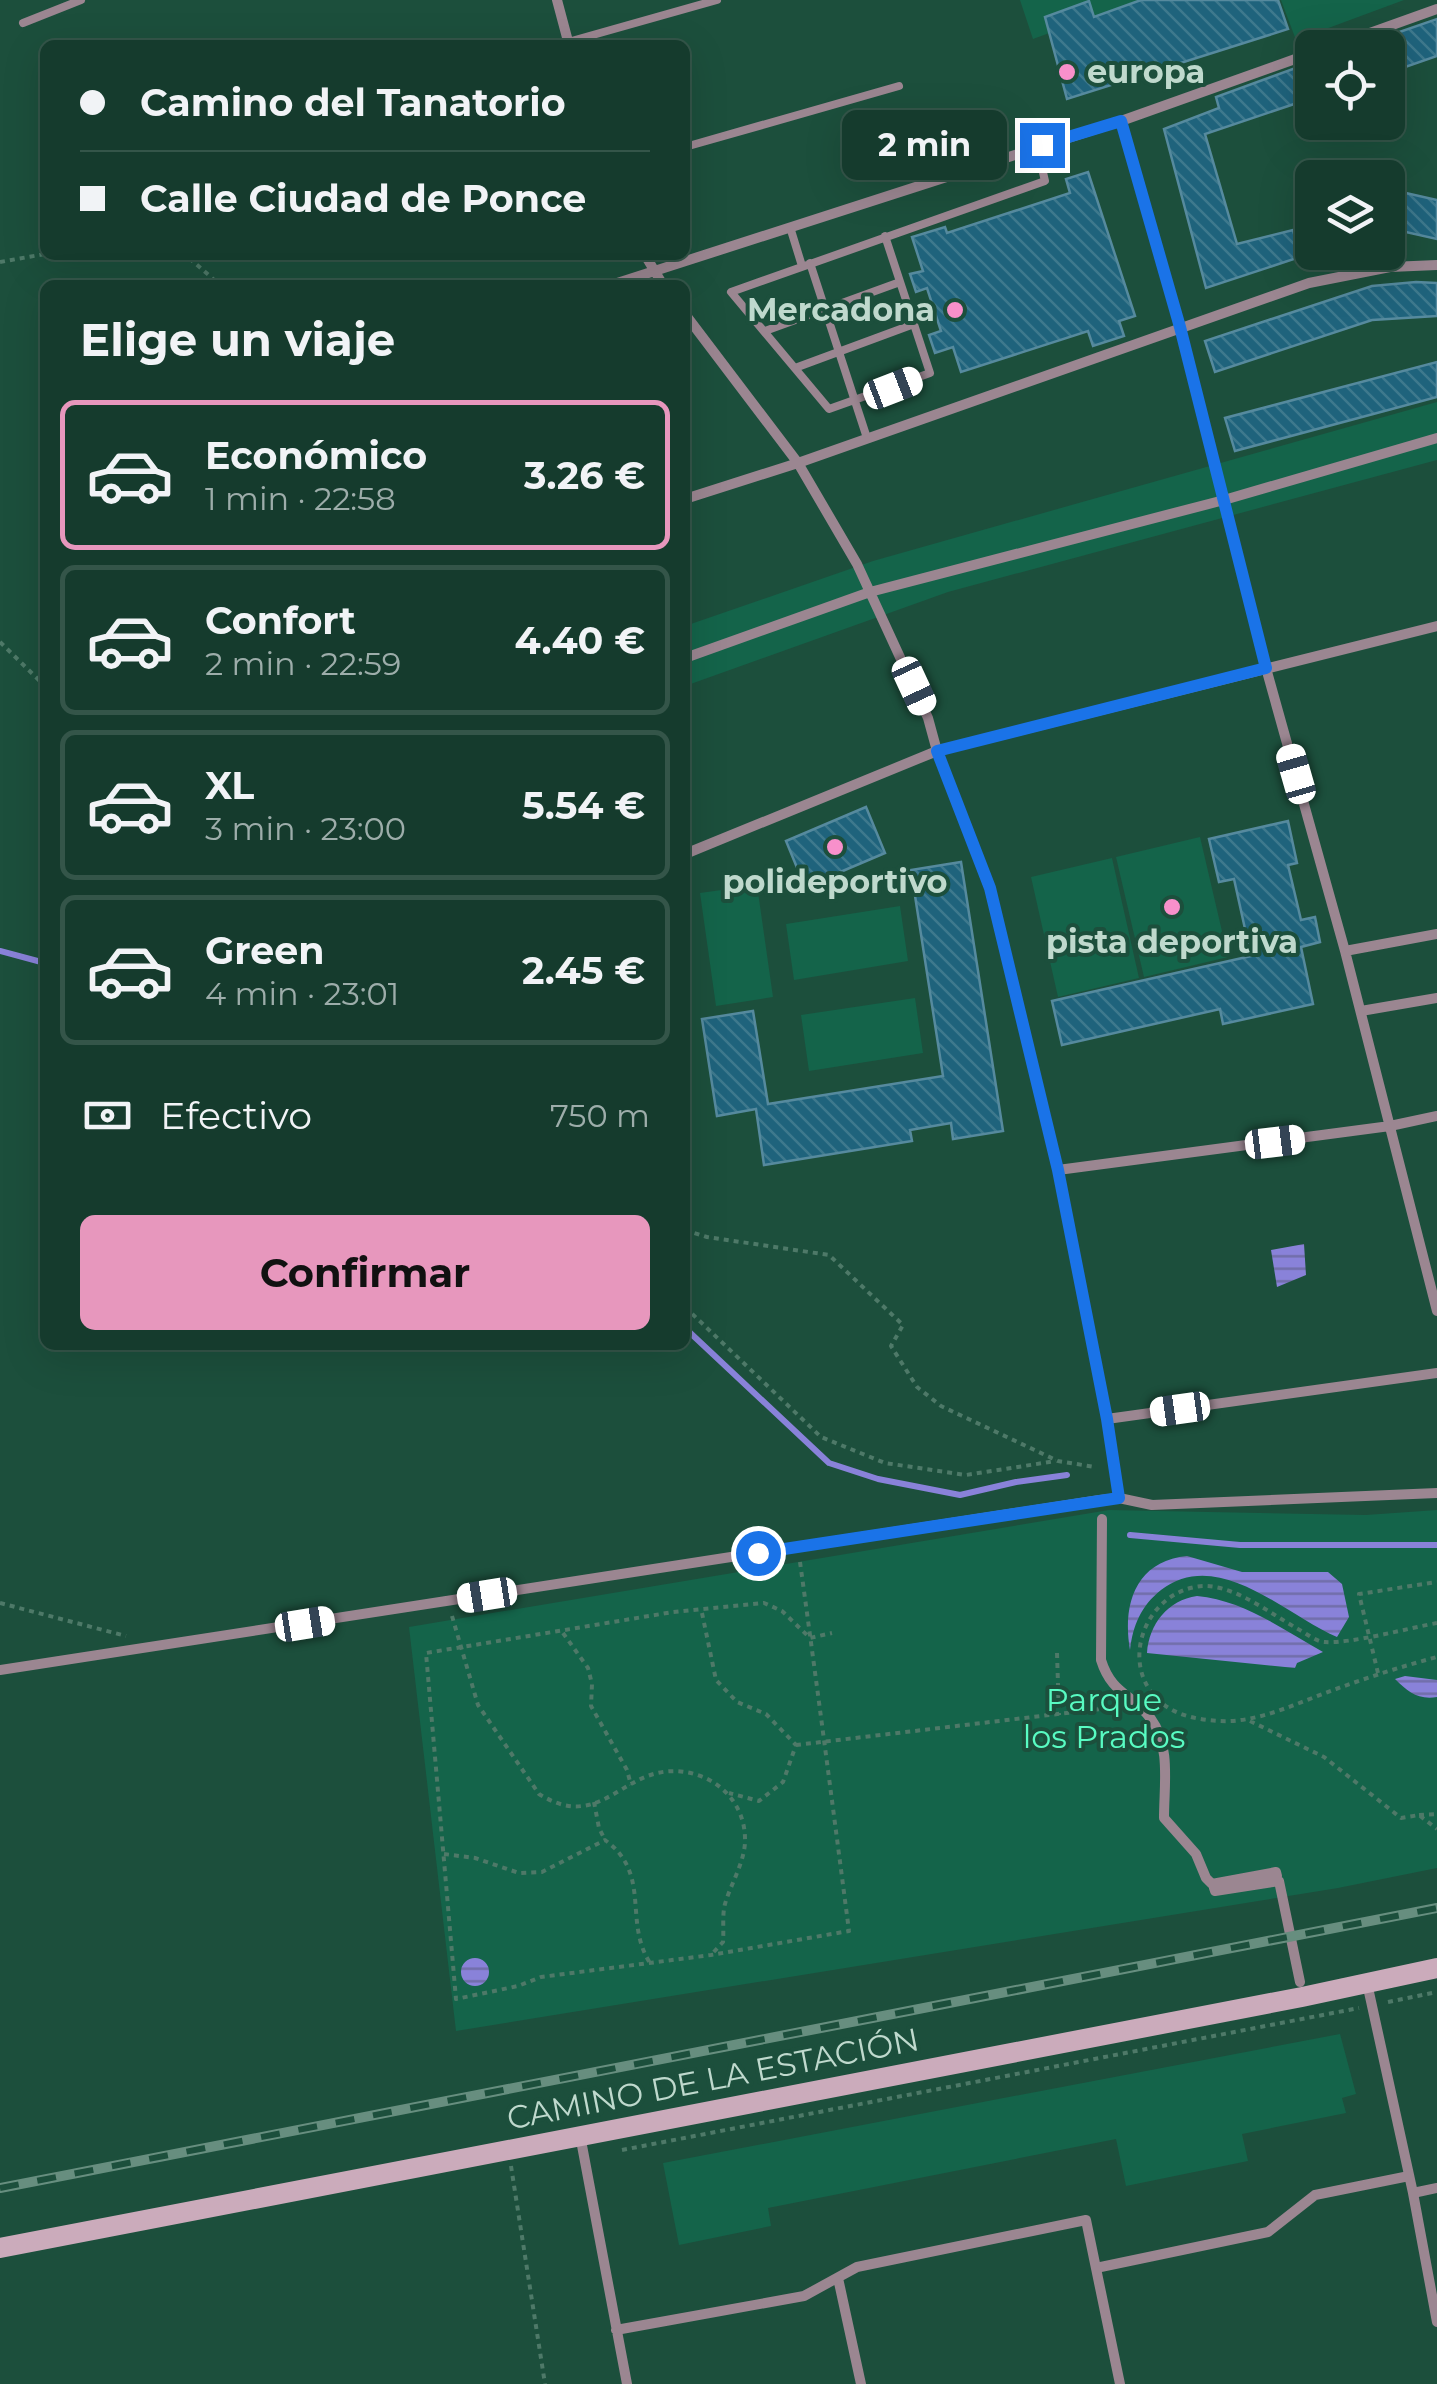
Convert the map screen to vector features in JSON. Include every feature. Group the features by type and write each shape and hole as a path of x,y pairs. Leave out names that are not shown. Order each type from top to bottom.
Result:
{"street":[{"path":"557,0 567,40"},
{"path":"1378,30 1437,9"},
{"path":"690,260 1121,121 1295,59"},
{"path":"1121,121 1180,327 1437,1311"},
{"path":"647,260 659,280"},
{"path":"628,280 690,260"},
{"path":"690,497 1310,283 1390,267 1437,265"},
{"path":"690,321 798,463 870,592 928,718 990,888 1058,1170 1119,1498"},
{"path":"690,656 870,592 1224,500 1437,438"},
{"path":"690,852 937,751 1437,626"},
{"path":"1345,951 1437,934"},
{"path":"1361,1011 1437,998"},
{"path":"1058,1170 1390,1126 1437,1116"},
{"path":"1107,1419 1437,1373"},
{"path":"0,1670 1119,1498 1152,1505 1437,1493"},
{"path":"1102,1519 1101,1660 1108,1680 1150,1718 1164,1747 1164,1818 1196,1854 1212,1884 1276,1872 1277,1876 1214,1888 1215,1892 1279,1881 1300,1982"},
{"name":"CAMINO DE LA ESTACIÓN","path":"0,2248 1437,1968"},
{"path":"1367,1982 1437,2322"},
{"path":"580,2135 627,2384"},
{"path":"1096,2268 1268,2232 1315,2195 1410,2176"},
{"path":"1413,2192 1437,2188"},
{"path":"616,2330 804,2296 857,2267 1086,2220 1120,2384"},
{"path":"838,2278 861,2384"}],"lane":[{"path":"23,23 80,0"},
{"path":"582,40 717,0"},
{"path":"690,146 898,86"},
{"path":"886,236 930,373 830,409 732,292 806,264 886,236 1046,181 1037,147"},
{"path":"790,227 825,309 868,438"},
{"path":"764,331 900,282"},
{"path":"795,368 914,324"}],"path":[{"path":"0,262 40,255"},
{"path":"191,260 214,280"},
{"path":"0,642 40,681"},
{"path":"690,1233 830,1255 903,1325 891,1346 917,1387 941,1406 1058,1461 1095,1467"},
{"path":"690,1312 821,1437 885,1463 966,1475 1058,1461"},
{"path":"798,1547 849,1931 711,1955 541,1977 456,1999 426,1653 673,1612 764,1603 782,1610 810,1638"},
{"path":"1378,1673 1359,1594 1437,1582"},
{"path":"1437,1623 1322,1642 1226,1589 1199,1586 1174,1593 1151,1613 1142,1635 1140,1661 1146,1683 1162,1703 1188,1717 1248,1720 1437,1656"},
{"path":"448,1601 478,1705 538,1794 567,1806 586,1806 646,1777 669,1771 714,1780 729,1793 738,1808 745,1840 736,1880 724,1908 723,1942 711,1955"},
{"path":"0,1602 126,1636"},
{"path":"701,1611 716,1680 738,1702 766,1714 796,1745 1162,1703"},
{"path":"563,1632 588,1668 592,1706 627,1770 631,1785"},
{"path":"810,1638 832,1634"},
{"path":"1057,1653 1059,1715"},
{"path":"1248,1720 1324,1757 1401,1818 1437,1814"},
{"path":"729,1793 759,1801 783,1782 796,1745"},
{"path":"594,1802 598,1828 631,1870 637,1905 636,1931 650,1962"},
{"path":"1418,1816 1437,1829"},
{"path":"444,1854 475,1858 519,1873 542,1872 606,1840"},
{"path":"509,2149 545,2384"}],"green space":[{"path":"1020,0 1140,0 1033,39"},
{"path":"1281,0 1404,0 1323,30 1295,30 1295,37"},
{"path":"1437,402 1437,460 948,592 690,684 690,624 873,561"},
{"name":"pista deportiva","path":"1200,837 1228,957 1144,977 1116,857"},
{"name":"pista deportiva","path":"1112,858 1139,978 1058,997 1031,877"},
{"path":"757,885 773,997 716,1006 700,893"},
{"path":"900,906 908,961 794,980 786,924"},
{"path":"915,998 923,1053 809,1071 801,1015"},
{"name":"Parque los Prados","path":"1109,1510 1366,1515 1437,1510 1437,1868 1338,1888 456,2031 409,1627"},
{"path":"1340,2034 1356,2094 1342,2098 1346,2113 1242,2134 1248,2161 1126,2186 1116,2139 768,2208 771,2226 679,2245 663,2163"}],"shaded area":[{"path":"1304,1244 1306,1275 1277,1287 1271,1250"},
{"path":"1187,1556 1242,1572 1328,1572 1342,1584 1349,1617 1337,1637 1229,1580 1206,1576 1183,1579 1161,1590 1143,1609 1130,1650 1128,1617 1136,1588 1155,1566"},
{"path":"1197,1596 1247,1610 1323,1652 1297,1663 1295,1668 1147,1653 1152,1632 1162,1615 1177,1603"},
{"path":"1405,1676 1437,1680 1437,1697 1419,1696 1395,1679"},
{"path":"475,1958 485,1962 489,1972 485,1982 475,1986 465,1982 461,1972 465,1962"}],"building":[{"path":"1141,0 1278,0 1288,29 1067,99 1045,17 1089,1 1094,17"},
{"path":"1437,19 1437,56 1405,67 1405,30"},
{"path":"1295,68 1295,104 1205,134 1237,244 1293,230 1295,259 1206,288 1164,129 1219,108 1216,97"},
{"path":"1088,172 1135,316 1119,321 1124,336 1093,346 1088,331 961,372 953,347 935,353 929,335 941,331 927,288 916,292 910,274 923,271 912,237 945,227 947,233 1070,193 1066,179"},
{"path":"1405,193 1437,200 1437,239 1405,232"},
{"path":"1437,283 1437,316 1372,320 1215,372 1205,341 1372,286"},
{"path":"1437,362 1437,397 1235,451 1225,418"},
{"name":"polideportivo","path":"866,807 885,853 805,887 786,841"},
{"path":"1288,821 1297,863 1288,865 1301,920 1315,917 1320,942 1301,947 1313,1004 1223,1024 1220,1009 1062,1045 1052,1001 1251,956 1234,879 1219,882 1209,839"},
{"path":"961,862 1003,1131 953,1139 951,1123 910,1130 912,1141 764,1165 756,1109 717,1116 702,1019 753,1011 768,1104 943,1076 911,870"}],"waterway":[{"path":"0,951 40,962"},
{"path":"690,1333 829,1463 878,1479 960,1495 1067,1475"},
{"path":"1130,1535 1240,1545 1437,1545"}],"railway":[{"path":"0,2188 1437,1908"}],"place":[{"name":"europa","path":"1067,72"},
{"name":"Mercadona","path":"955,310"},
{"name":"polideportivo","path":"835,847"},
{"name":"pista deportiva","path":"1172,907"}],"route":[{"path":"758,1553 1119,1498 1058,1170 990,888 937,751 1266,668 1180,327 1121,121 1042,145"}]}
